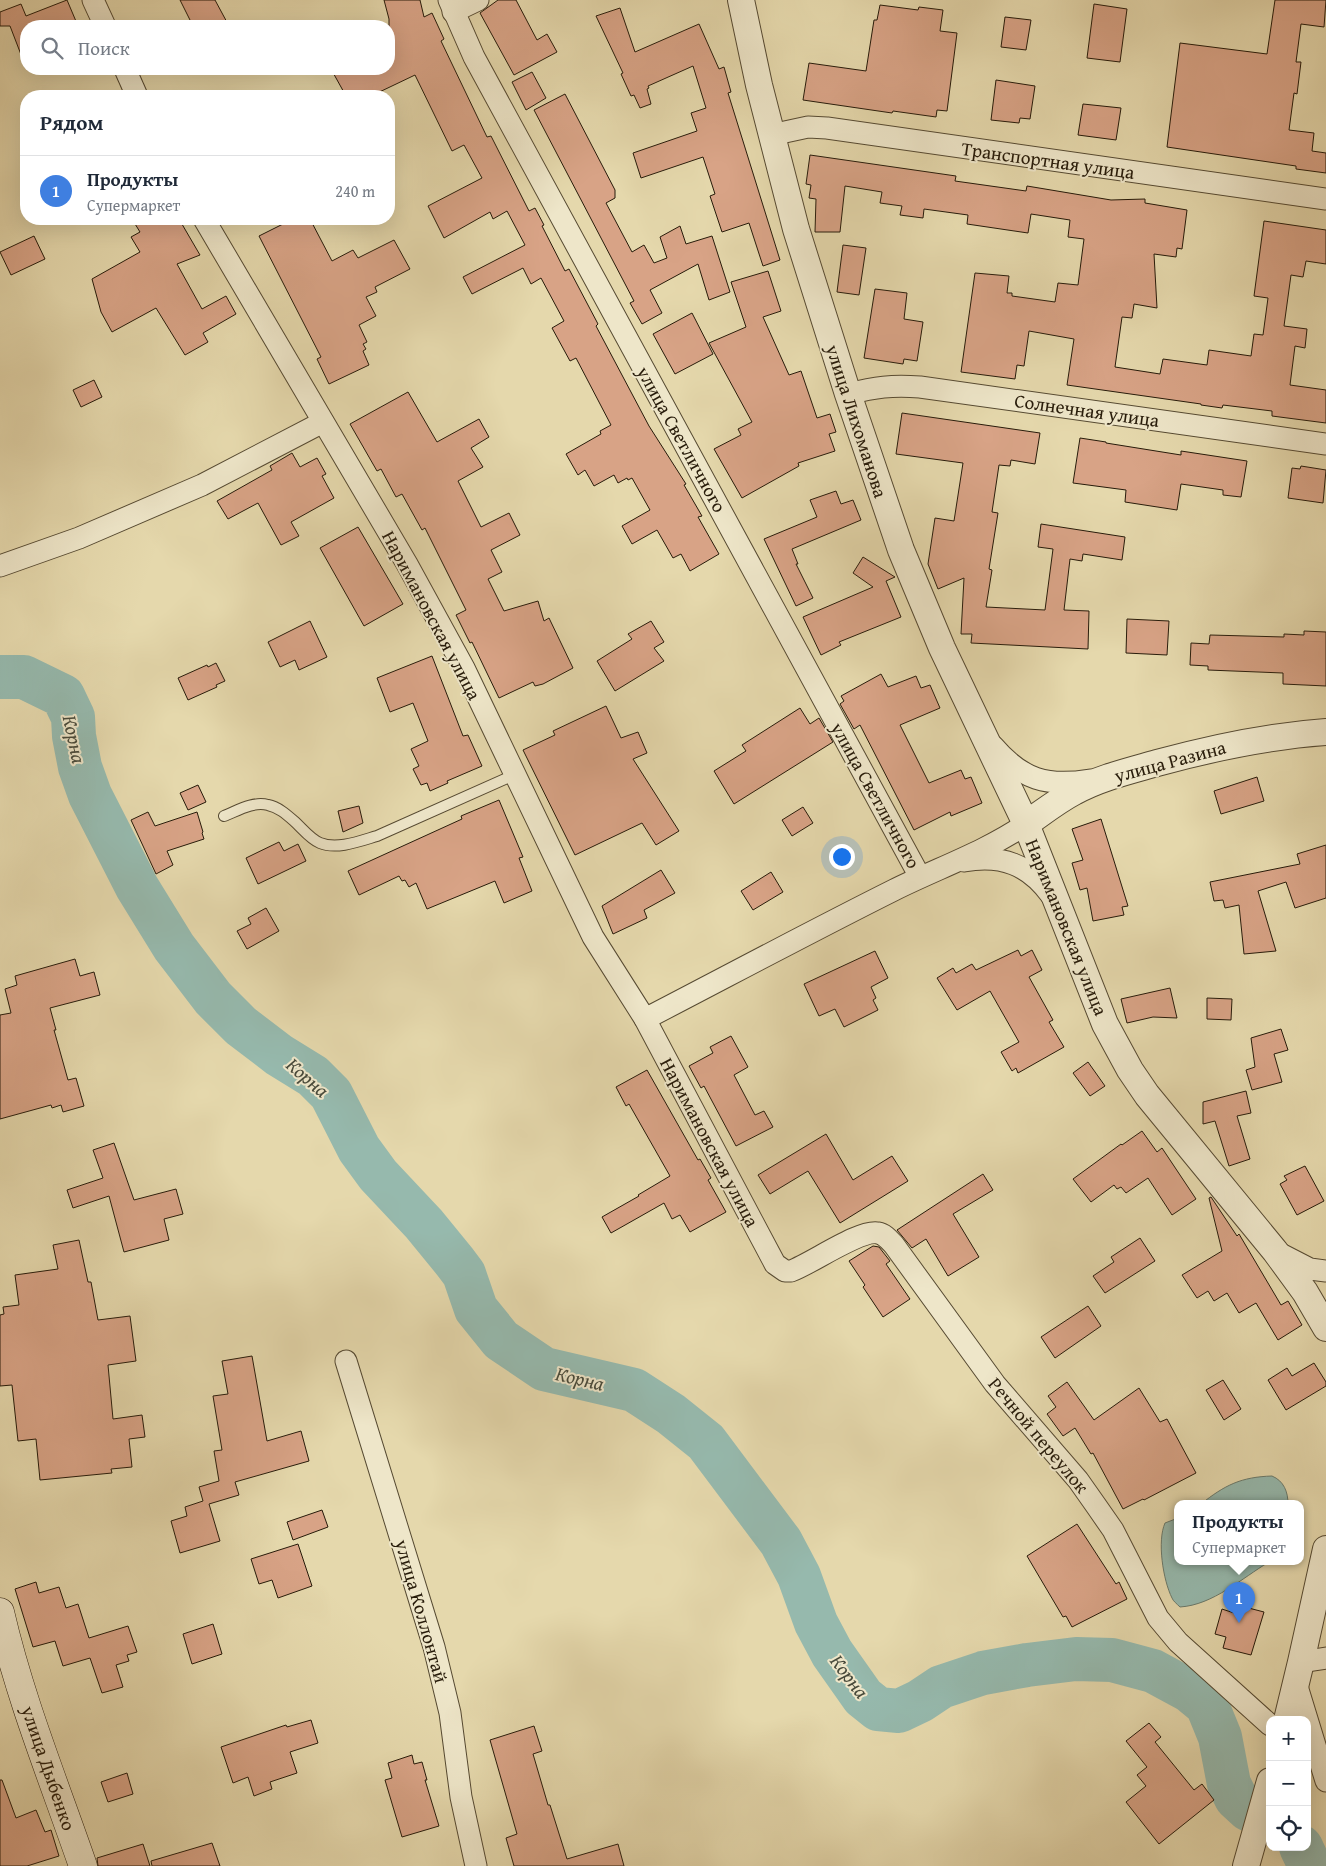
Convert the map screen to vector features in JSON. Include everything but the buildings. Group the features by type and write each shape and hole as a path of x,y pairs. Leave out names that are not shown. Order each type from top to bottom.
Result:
{"main road":[{"name":"улица Дыбенко","path":"0,1612 28,1708 83,1866"}],"street":[{"path":"93,0 102,20"},
{"path":"451,6 478,0"},
{"name":"улица Лихоманова","path":"741,0 771,135 796,229 848,394 901,550 942,648 1026,824"},
{"name":"улица Светличного","path":"451,6 474,57 920,877"},
{"path":"128,75 134,90"},
{"name":"Транспортная улица","path":"771,135 808,128 827,128 1326,199"},
{"name":"Наримановская улица","path":"208,225 407,564 445,633 464,668 593,936 645,1019 775,1264"},
{"name":"Солнечная улица","path":"848,394 892,385 920,387 1326,444"},
{"path":"0,566 79,538 202,485 323,422"},
{"name":"улица Разина","path":"1026,824 1074,792 1110,776 1234,745 1270,738 1326,732"},
{"path":"982,733 1012,765 1038,780 1071,783 1110,776"},
{"name":"Наримановская улица","path":"645,1019 920,877 1008,836 1026,824 1105,1024 1130,1070 1171,1126 1275,1251 1305,1292 1326,1328"},
{"path":"950,864 985,859 1011,863 1022,867 1040,881 1057,904"},
{"name":"Речной переулок","path":"775,1264 785,1271 792,1271 861,1236 878,1233 886,1237 894,1245 995,1384 1098,1506 1117,1538 1158,1618 1178,1642 1266,1721"},
{"name":"Наримановская улица","path":"1275,1251 1310,1268 1326,1271"},
{"name":"улица Коллонтай","path":"346,1361 434,1647 450,1713 460,1797 476,1866"},
{"path":"1326,1549 1308,1668 1313,1753 1326,1781"},
{"path":"1289,1716 1308,1668"},
{"path":"1246,1866 1266,1795"}],"lane":[{"path":"224,816 258,804 268,804 287,815 319,843 338,845 377,836 514,774"}],"water":[{"path":"1272,1476 1280,1481 1285,1487 1288,1500 1207,1500 1234,1483"},
{"path":"1174,1520 1174,1565 1264,1565 1216,1596 1192,1605 1180,1607 1173,1600 1169,1590 1162,1560 1161,1540 1165,1523"}],"waterway":[{"name":"Корна","path":"0,677 24,677 63,696 73,717 74,736 80,767 90,795 137,887 174,947 213,998 241,1026 279,1055 313,1076 331,1094 359,1149 378,1175 424,1224 464,1274 476,1309 501,1340 544,1369 634,1390 671,1414 706,1442 781,1542 799,1576 816,1623 832,1653 863,1697 878,1709 899,1711 920,1701 941,1687 983,1673 1076,1659 1112,1660 1153,1671 1190,1691 1207,1705 1220,1737 1229,1784 1236,1798 1248,1809 1266,1818"},
{"name":"Корна","path":"1303,1851 1310,1866"}],"place":[{"name":"Продукты","path":"1239,1623"}]}
